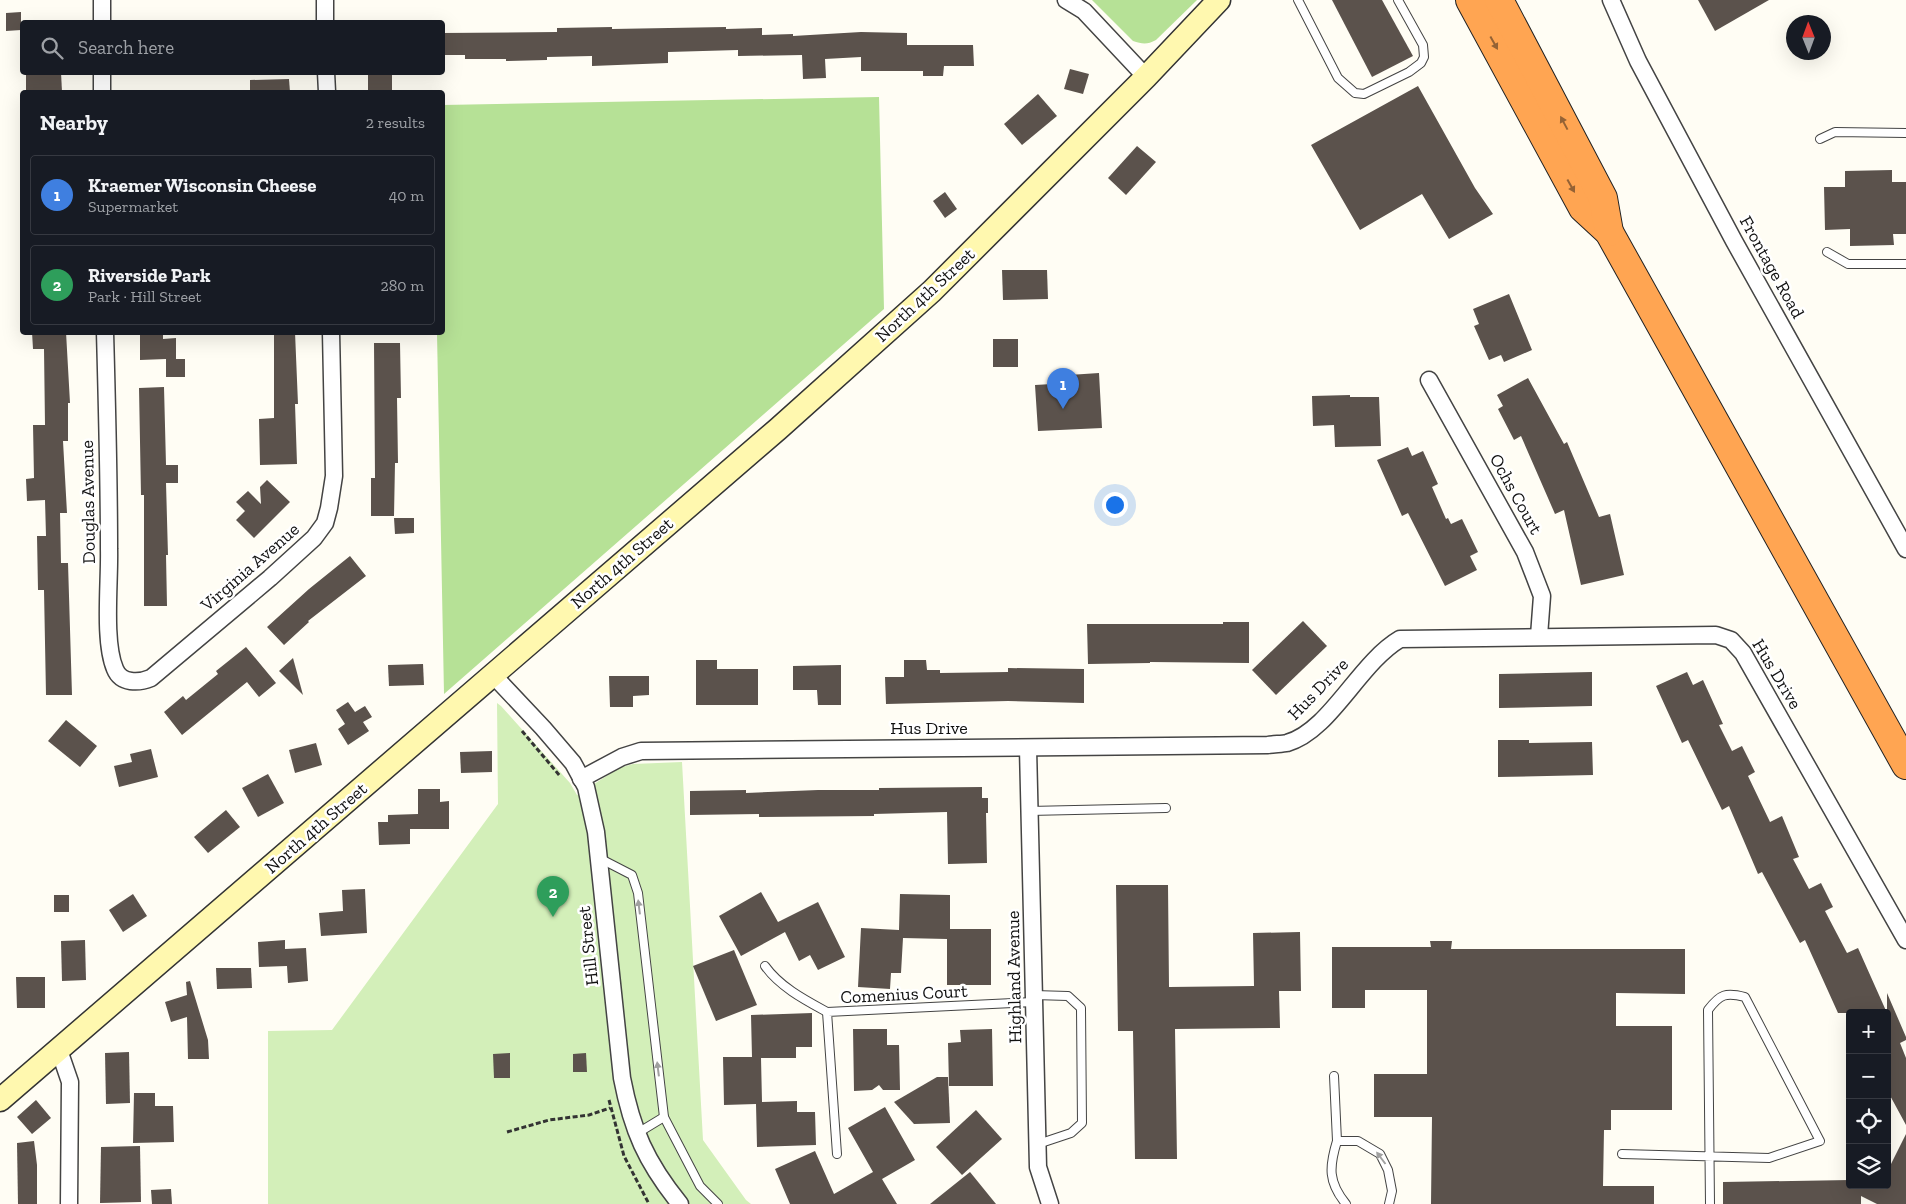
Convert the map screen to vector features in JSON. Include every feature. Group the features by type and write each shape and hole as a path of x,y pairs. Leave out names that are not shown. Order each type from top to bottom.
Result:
{"highway":[{"path":"1470,0 1583,208 1609,232 1906,765"},
{"path":"1500,0 1603,198 1609,232"}],"street":[{"path":"102,0 102,20"},
{"path":"325,0 325,20"},
{"path":"1066,0 1084,11 1146,77"},
{"name":"North 4th Street","path":"0,1100 778,429 932,291 1146,77 1219,0"},
{"name":"Frontage Road","path":"1611,0 1638,61 1734,241 1906,549"},
{"path":"102,75 102,90"},
{"path":"326,75 327,90"},
{"name":"Douglas Avenue","path":"105,335 109,642 116,671"},
{"name":"Virginia Avenue","path":"116,671 123,679 132,682 143,682 151,678 270,578 314,538 325,523 334,476 331,335"},
{"name":"Ochs Court","path":"1429,380 1525,552 1542,596 1539,636"},
{"name":"Hus Drive","path":"574,780 622,757 641,751 1028,748 1268,745 1287,743 1311,730 1368,666 1388,646 1400,639 1704,634 1724,637 1738,646 1866,866 1906,940"},
{"name":"Hill Street","path":"493,675 573,763 574,780 586,787 599,858 622,1078 627,1107 643,1149 666,1187 680,1204"},
{"name":"Highland Avenue","path":"1028,748 1038,1167 1050,1204"},
{"path":"59,1050 70,1082 69,1204"}],"lane":[{"path":"1298,0 1338,78 1355,93 1364,94 1409,72 1421,63 1424,57 1423,45 1398,0"},
{"path":"1820,139 1835,132 1906,133"},
{"path":"1826,252 1848,264 1906,264"},
{"path":"1030,811 1166,808"},
{"path":"599,858 632,876 638,894 664,1117 700,1186 718,1204"},
{"path":"765,966 771,975 804,999 827,1012"},
{"path":"1622,1154 1710,1157 1769,1158 1820,1141 1745,998 1729,993 1716,999 1708,1010 1710,1157 1710,1204"},
{"name":"Comenius Court","path":"837,1154 827,1012 1068,996 1081,1008 1082,1123 1071,1133 1038,1144"},
{"path":"1334,1076 1337,1141 1332,1157 1331,1178 1339,1196 1346,1204"},
{"path":"636,1134 664,1117"},
{"path":"1337,1141 1358,1141 1380,1154 1388,1170 1392,1191 1389,1204"}],"path":[{"path":"517,726 574,780"},
{"path":"608,1096 624,1156 649,1204"},
{"path":"507,1132 549,1120 589,1116 610,1108"}],"green space":[{"path":"1092,0 1197,0 1156,40 1144,44 1133,41"},
{"path":"879,97 884,309 444,694 437,335 445,335 445,105"},
{"path":"497,703 570,783 577,795 619,768 633,764 682,762 703,1140 746,1200 751,1204 268,1204 268,1031 332,1030 498,804"}],"building":[{"path":"1332,0 1382,0 1413,56 1372,77"},
{"path":"1698,0 1769,0 1715,31"},
{"path":"21,12 20,30 6,31 6,13"},
{"path":"557,28 762,28 762,35 793,34 793,36 861,32 907,33 907,45 973,45 974,66 944,66 943,76 923,76 923,71 861,71 861,57 825,59 826,78 803,79 802,55 738,56 738,50 668,52 668,63 592,66 592,56 547,57 547,60 506,61 506,59 465,59 465,55 445,55 445,33 557,32"},
{"path":"1070,69 1089,74 1083,94 1064,89"},
{"path":"26,75 61,75 62,90 26,90"},
{"path":"368,75 392,75 392,90 368,90"},
{"path":"289,79 290,90 250,90 250,80"},
{"path":"1418,86 1475,188 1493,214 1449,239 1422,194 1360,230 1311,145"},
{"path":"1038,94 1057,116 1022,145 1004,124"},
{"path":"1137,146 1156,162 1126,195 1108,178"},
{"path":"1892,170 1892,182 1906,182 1906,234 1893,234 1894,245 1850,246 1850,229 1825,230 1824,187 1845,187 1845,171"},
{"path":"945,192 957,209 945,218 933,201"},
{"path":"1002,270 1047,270 1048,299 1003,300"},
{"path":"1509,294 1532,350 1504,362 1501,355 1489,360 1474,326 1479,324 1473,309"},
{"path":"32,335 66,335 70,403 68,403 68,441 63,441 67,513 60,513 61,563 68,563 72,695 46,695 44,590 38,590 37,536 46,536 45,500 27,501 26,479 34,478 33,425 45,425 44,349 33,349"},
{"path":"140,335 163,335 163,339 176,338 176,359 185,359 185,377 166,377 166,359 140,360"},
{"path":"274,335 295,335 298,404 295,404 297,464 260,465 259,419 274,418"},
{"path":"993,339 1018,339 1018,367 993,367"},
{"path":"374,343 400,343 401,398 397,398 398,463 395,463 394,516 371,516 371,478 375,478"},
{"path":"1099,373 1102,428 1038,431 1035,385 1069,383 1069,375"},
{"path":"1528,378 1564,444 1567,442 1599,517 1610,514 1624,575 1581,585 1564,510 1555,514 1521,436 1514,440 1498,409 1503,406 1497,395"},
{"path":"164,387 166,465 178,465 178,483 166,483 167,606 144,606 144,495 141,495 139,388"},
{"path":"1350,395 1350,397 1379,397 1381,446 1335,447 1334,425 1313,426 1312,396"},
{"path":"1408,447 1412,456 1423,451 1438,484 1432,487 1446,519 1448,518 1451,524 1462,519 1478,552 1470,556 1477,570 1445,586 1408,513 1402,516 1377,460"},
{"path":"267,480 290,502 254,538 236,520 245,511 236,502 248,491 261,504 260,487"},
{"path":"394,518 414,518 414,533 395,534"},
{"path":"350,556 366,576 308,621 284,645 267,627 309,589"},
{"path":"1303,621 1327,646 1276,695 1252,670"},
{"path":"1223,622 1249,622 1249,663 1150,662 1088,664 1087,624 1223,624"},
{"path":"246,647 276,683 259,697 247,682 182,735 164,712 183,696 186,700 218,674 216,671"},
{"path":"293,658 303,695 279,671"},
{"path":"696,660 717,660 717,669 758,669 758,705 696,705"},
{"path":"904,660 926,660 927,670 940,670 940,673 1008,672 1008,668 1084,669 1084,703 1008,701 886,704 885,677 904,677"},
{"path":"423,664 424,685 389,686 388,665"},
{"path":"841,665 841,705 818,705 817,690 793,690 793,666"},
{"path":"1592,672 1592,706 1499,708 1499,674"},
{"path":"1687,672 1693,685 1703,680 1723,724 1719,725 1732,751 1742,746 1755,772 1748,776 1770,822 1782,816 1799,857 1793,859 1809,889 1821,883 1833,907 1825,911 1847,953 1858,948 1885,1009 1846,1009 1846,1013 1838,1013 1805,940 1800,943 1762,872 1758,874 1729,806 1722,810 1688,740 1682,743 1656,686"},
{"path":"609,676 649,676 649,695 633,696 633,707 610,707"},
{"path":"348,702 355,712 365,706 372,717 363,722 369,731 348,745 338,729 345,724 336,710"},
{"path":"66,720 97,746 80,767 48,741"},
{"path":"1498,740 1529,740 1529,743 1592,742 1593,775 1498,777"},
{"path":"316,743 322,765 295,773 289,750"},
{"path":"151,749 158,777 119,787 114,766 132,762 130,754"},
{"path":"492,751 492,772 461,773 460,752"},
{"path":"268,774 284,803 258,817 242,788"},
{"path":"982,787 982,798 988,798 988,813 986,813 987,863 948,864 947,812 874,814 874,816 759,817 759,814 690,815 690,791 746,790 746,793 879,790 879,788"},
{"path":"418,789 440,789 440,802 449,801 449,829 410,829 410,844 379,845 378,822 388,822 388,815 418,814"},
{"path":"226,810 240,827 208,853 194,837"},
{"path":"1116,885 1168,885 1169,987 1254,986 1253,933 1300,932 1301,991 1279,991 1280,1028 1175,1029 1177,1159 1135,1159 1133,1031 1118,1031"},
{"path":"365,889 367,933 321,936 319,913 343,911 342,890"},
{"path":"761,892 778,922 818,902 845,957 818,970 810,955 799,961 785,932 741,956 719,916"},
{"path":"133,894 147,916 123,932 109,910"},
{"path":"900,894 950,895 950,929 991,929 991,985 947,985 947,939 903,938 901,973 891,973 890,989 858,987 861,928 899,930"},
{"path":"54,895 69,895 69,912 54,912"},
{"path":"85,940 86,980 62,981 61,941"},
{"path":"285,940 285,949 306,948 308,981 288,983 287,966 259,967 258,942"},
{"path":"1430,941 1452,941 1451,949 1685,949 1685,994 1616,993 1616,1026 1672,1026 1672,1110 1611,1110 1611,1130 1604,1130 1603,1186 1654,1186 1654,1204 1431,1204 1432,1117 1374,1117 1374,1074 1427,1074 1427,990 1365,990 1365,1008 1332,1008 1332,947 1431,947"},
{"path":"734,950 757,1005 716,1021 693,966"},
{"path":"216,968 251,968 252,988 217,989"},
{"path":"16,977 45,977 45,1008 17,1008"},
{"path":"190,981 208,1040 209,1059 188,1059 187,1017 171,1022 165,1002 187,995 186,982"},
{"path":"1887,993 1906,1037 1906,1040 1900,1043 1906,1058 1906,1125 1891,1097 1891,1009 1887,1009"},
{"path":"812,1013 812,1047 796,1047 796,1058 761,1058 762,1102 797,1101 797,1112 815,1112 816,1145 757,1147 756,1104 724,1105 723,1057 752,1057 751,1015"},
{"path":"853,1029 887,1029 887,1045 899,1045 900,1090 883,1090 879,1085 872,1090 854,1091"},
{"path":"992,1029 993,1086 949,1086 948,1043 961,1042 960,1030"},
{"path":"129,1052 130,1103 106,1104 105,1053"},
{"path":"510,1053 510,1078 494,1078 493,1054"},
{"path":"586,1053 587,1072 573,1072 573,1054"},
{"path":"937,1077 948,1077 950,1123 914,1124 894,1102"},
{"path":"134,1093 155,1093 155,1106 173,1106 174,1142 133,1143"},
{"path":"36,1100 51,1118 32,1134 17,1117"},
{"path":"885,1107 915,1160 882,1179 897,1204 790,1204 775,1169 815,1151 834,1194 873,1172 848,1128"},
{"path":"976,1110 1002,1139 962,1175 936,1147"},
{"path":"1906,1134 1906,1204 1877,1204 1861,1196 1861,1204 1723,1204 1723,1182 1846,1180 1846,1189 1891,1189 1891,1164"},
{"path":"34,1141 37,1165 37,1204 18,1204 17,1143"},
{"path":"140,1146 141,1202 100,1203 101,1147"},
{"path":"970,1172 996,1204 930,1204"},
{"path":"171,1189 172,1204 152,1204 151,1190"}],"place":[{"name":"Kraemer Wisconsin Cheese","path":"1063,409"},
{"name":"Riverside Park","path":"553,917"}]}
